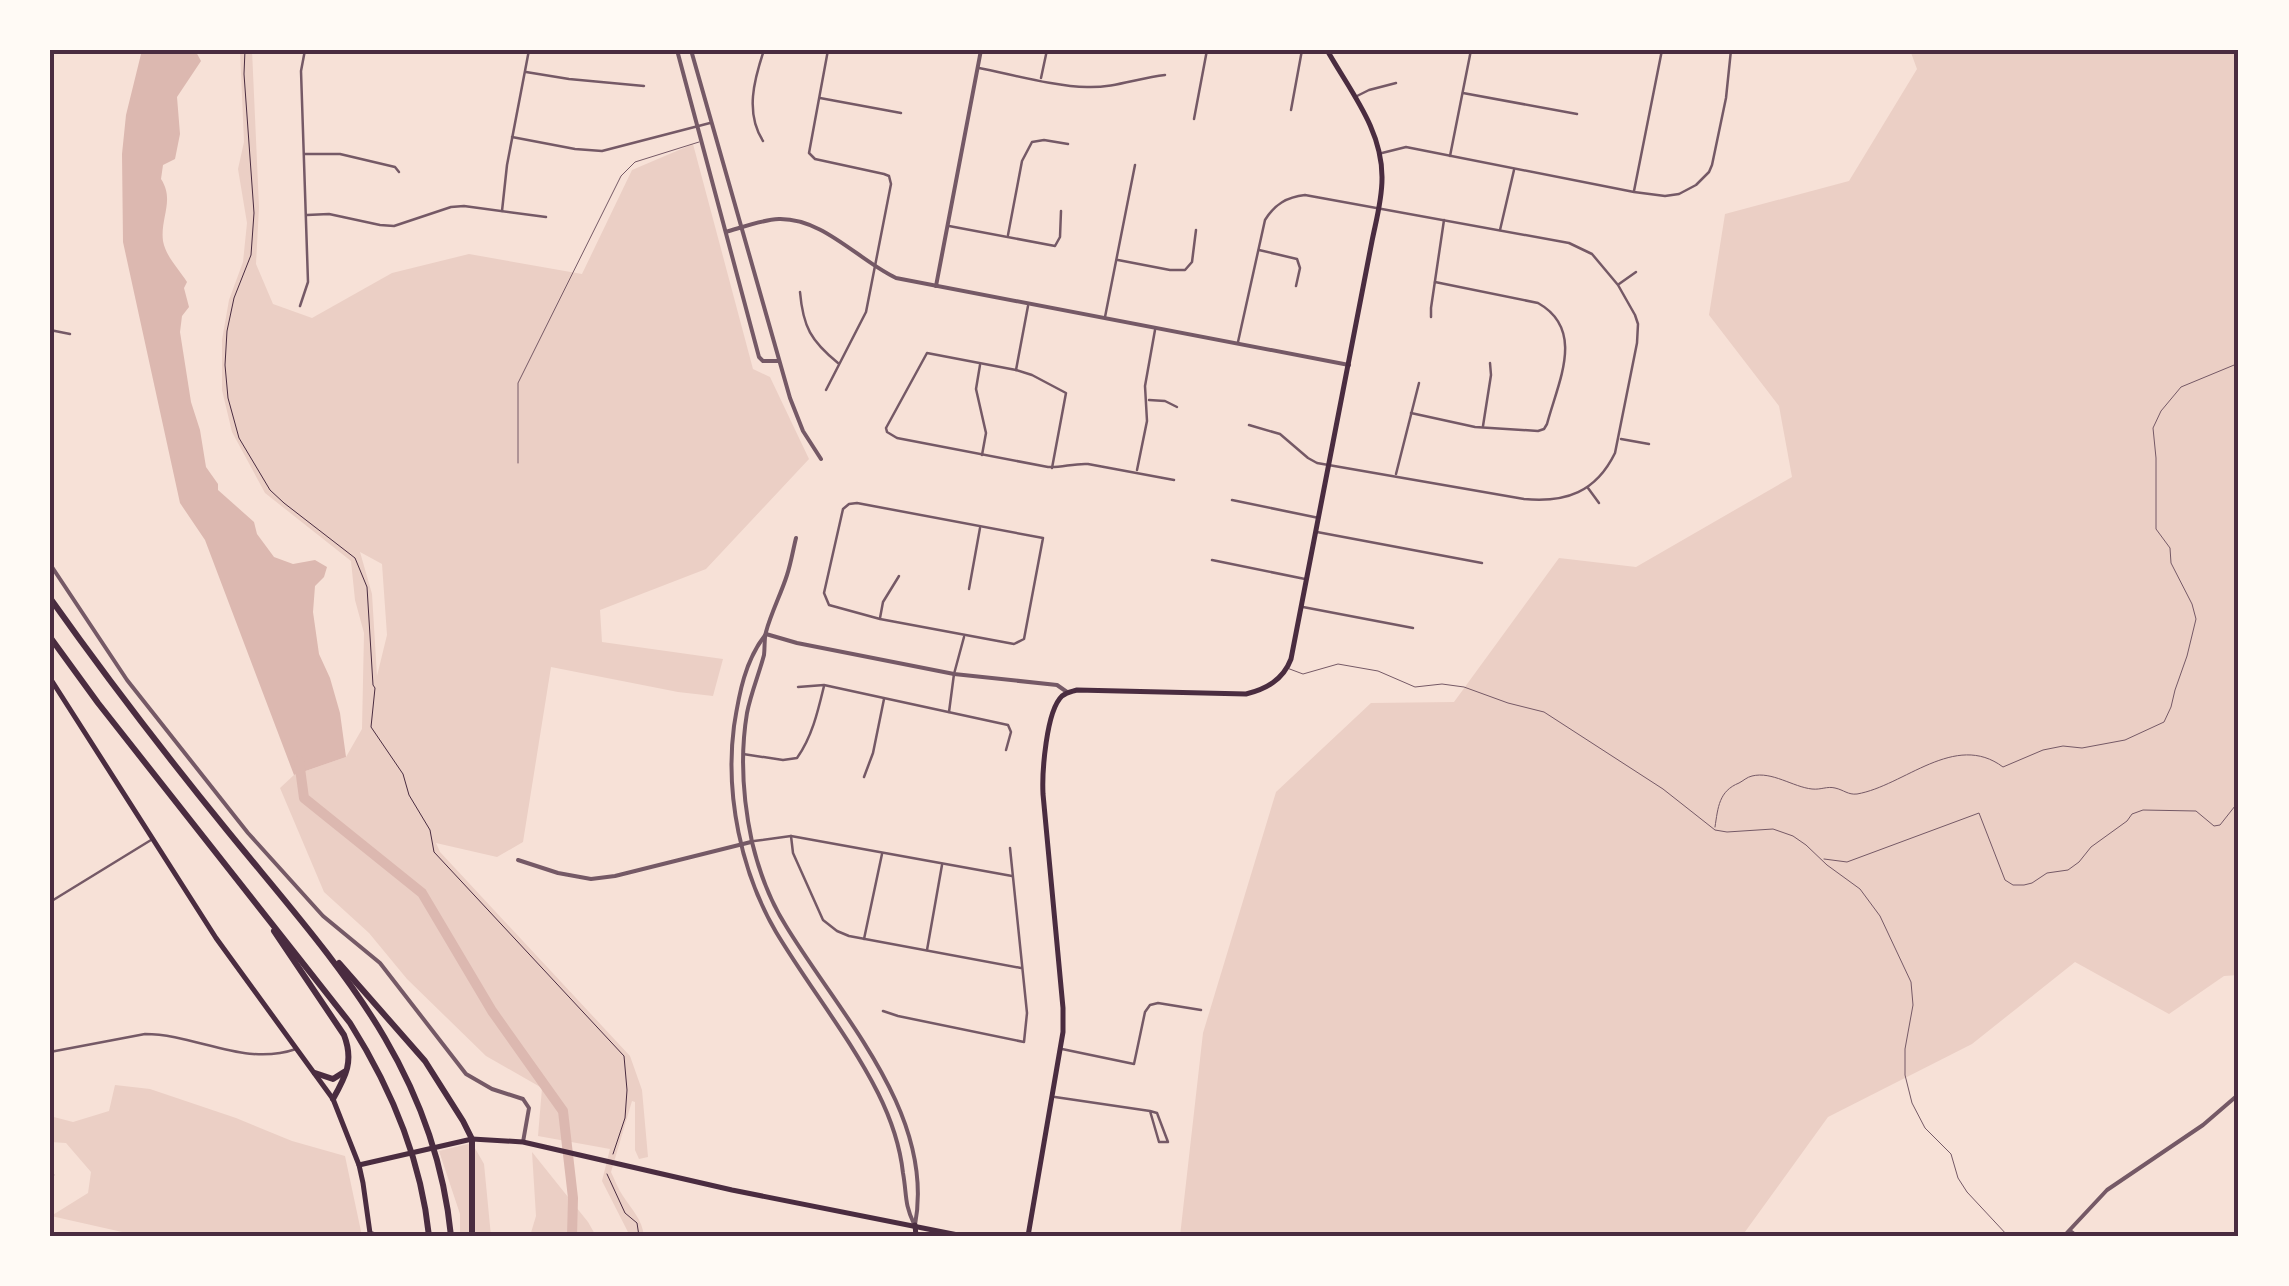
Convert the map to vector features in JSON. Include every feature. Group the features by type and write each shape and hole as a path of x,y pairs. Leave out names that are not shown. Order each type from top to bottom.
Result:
{"highway":[{"path":"50,598 103,673 317,940 387,1039 428,1127 440,1166 451,1236"},
{"path":"50,637 350,1023 382,1077 406,1135 417,1170 428,1236"},
{"path":"257,904 344,1034 349,1068 332,1099"},
{"path":"317,940 425,1061 472,1139 472,1236"},
{"path":"315,1074 333,1078 342,1076 349,1068"}],"main road":[{"path":"1028,1236 1061,1048 1063,1008 1042,794 1046,740 1056,704 1068,692 1077,690 1246,694 1270,685 1287,668 1382,176 1381,154 1372,127 1327,50"},
{"path":"50,678 216,938 332,1099 364,1183 372,1235"},
{"path":"358,1164 472,1139 523,1142 732,1190 963,1236"},
{"path":"915,1226 916,1236"}],"street":[{"path":"300,306 308,282 300,71 304,50"},
{"path":"502,210 529,50"},
{"path":"677,50 759,357 763,361 778,361"},
{"path":"691,50 778,361 804,431 821,459"},
{"path":"763,141 752,117 754,86 764,50"},
{"path":"826,390 866,312 891,184 889,176 811,156 828,50"},
{"path":"901,50 912,52"},
{"path":"936,286 981,50"},
{"path":"1041,80 1046,50"},
{"path":"1194,119 1207,50"},
{"path":"1291,110 1302,50"},
{"path":"1450,156 1471,50"},
{"path":"1634,192 1662,50"},
{"path":"1381,154 1406,147 1634,192 1674,195 1696,185 1712,165 1731,50"},
{"path":"978,67 1082,88 1164,76"},
{"path":"525,71 644,86"},
{"path":"1354,98 1396,84"},
{"path":"1463,93 1577,114"},
{"path":"819,98 901,113"},
{"path":"512,137 602,150 711,122"},
{"path":"1007,237 1022,161 1032,142 1068,144"},
{"path":"303,154 340,154 395,167 399,172"},
{"path":"1105,319 1134,165"},
{"path":"1500,230 1515,168"},
{"path":"1238,344 1268,215 1289,198 1311,195 1580,247 1597,259 1618,285 1636,315 1638,329 1619,438 1608,466 1588,487 1564,498 1538,500 1329,465 1308,458 1280,434 1249,425"},
{"path":"306,215 329,214 394,226 464,206 546,217"},
{"path":"947,226 1055,246 1060,237 1061,211"},
{"path":"726,232 776,219 807,223 896,278 1348,365"},
{"path":"1432,317 1430,308 1445,219"},
{"path":"1116,260 1185,270 1192,262 1196,230"},
{"path":"1257,250 1297,259 1300,268 1296,286"},
{"path":"1618,285 1636,272"},
{"path":"1411,413 1482,427 1538,432 1547,424 1566,348 1564,331 1548,308 1435,282"},
{"path":"800,292 809,332 840,364"},
{"path":"1016,370 1028,304"},
{"path":"1136,472 1156,328"},
{"path":"50,330 70,334"},
{"path":"1052,468 1066,394 1016,370 927,353 889,422 887,432 897,438 1052,468 1088,464 1174,480"},
{"path":"980,363 976,389 986,433 982,454"},
{"path":"1482,427 1490,363"},
{"path":"1395,476 1419,384"},
{"path":"1147,400 1165,401 1177,407"},
{"path":"1619,438 1649,444"},
{"path":"1588,487 1599,503"},
{"path":"1232,500 1319,518"},
{"path":"849,504 1043,538 1024,638 1014,644 880,619 828,605 824,593 842,509 849,504"},
{"path":"969,589 980,526"},
{"path":"1316,531 1482,563"},
{"path":"796,538 788,574 766,634 748,712 743,754 752,842 784,924 892,1090 917,1169 919,1205 915,1226"},
{"path":"1212,560 1306,580"},
{"path":"50,564 126,680 248,833 326,918 380,963 466,1074 492,1089 522,1098 529,1108 523,1142"},
{"path":"880,619 883,602 899,576"},
{"path":"1302,606 1413,628"},
{"path":"766,634 798,644 954,674 1056,685 1068,692"},
{"path":"766,634 754,649 736,712 733,795 742,844 758,894 776,930 880,1096 904,1172 905,1206 915,1226"},
{"path":"949,712 964,635"},
{"path":"743,754 797,758 817,716 824,685"},
{"path":"798,687 824,685 1008,725 1011,732 1006,750"},
{"path":"864,777 885,698"},
{"path":"518,860 558,873 591,878 615,876 742,844 791,836 1014,876"},
{"path":"791,836 793,853 824,920 843,934 1022,969"},
{"path":"50,902 152,840"},
{"path":"883,1011 1024,1042 1028,1012 1010,848"},
{"path":"864,939 882,852"},
{"path":"927,950 942,864"},
{"path":"1061,1048 1134,1064 1150,1005 1201,1010"},
{"path":"50,1052 145,1034 160,1034 234,1053 284,1053 297,1049"},
{"path":"854,1050 864,1044"},
{"path":"2064,1236 2107,1190 2203,1124 2239,1094"},
{"path":"1054,1097 1150,1111 1159,1114 1168,1142 1159,1142 1150,1111"},
{"path":"2069,1229 2078,1236"}],"lane":[{"path":"518,463 518,383 620,176 635,162 702,141"},
{"path":"1715,830 1720,800 1728,787 1752,776 1857,794 1942,759 1980,756 2002,767 2043,750 2125,740 2164,722 2188,656 2196,618 2171,562 2170,548 2156,529 2153,428 2161,411 2182,387 2239,363"},
{"path":"1287,668 1302,674 1338,664 1351,666 1378,671 1415,686 1442,684 1464,688 1544,712 1664,790 1715,830 1782,831 1821,858 1860,889 1880,916 1910,982 1913,1005 1904,1075 1912,1103 1927,1131 1950,1154 1967,1192 2008,1236"},
{"path":"1821,858 1847,862 1979,813 2005,880 2024,885 2047,873 2068,870 2132,814 2143,810 2196,811 2214,826 2220,825 2239,804"}],"path":[{"path":"244,50 254,212 250,255 226,331 224,366 234,424 270,490 355,558 367,586 375,688 371,727 403,774 409,795 430,830 434,852 624,1056 625,1118 612,1154"},
{"path":"607,1174 625,1213 637,1223 639,1236"}],"shaded area":[{"path":"142,50 195,50 201,61 177,97 180,134 175,159 163,165 161,179 167,194 163,241 187,282 184,288 189,307 182,316 180,332 206,467 218,490 254,522 257,534 274,557 293,564 315,560 327,567 315,586 313,612 319,654 340,713 346,757 294,775 205,540 180,503 123,242 122,154 126,115"},
{"path":"240,50 252,50 259,207 256,264 273,304 312,318 392,273 469,254 582,274 632,170 693,144 753,369 770,377 809,459 706,569 600,610 602,642 723,659 713,696 551,667 523,842 497,857 436,843 440,852 630,1056 642,1090 648,1157 639,1159 635,1150 632,1101 611,1172 644,1236 630,1236 602,1181 610,1149 538,1136 542,1088 486,1056 407,979 369,933 324,892 280,788 294,775 346,757 362,729 364,633 351,561 265,493 232,432 222,390 222,340 229,300 243,262 247,223 238,169 244,142","holes":["360,552 382,564 387,635 377,676 372,594"]},
{"path":"1910,50 2239,50 2239,975 2224,976 2169,1014 2075,962 1972,1044 1828,1117 1742,1236 1180,1236 1203,1033 1276,792 1371,703 1454,702 1559,558 1636,567 1792,477 1779,406 1709,315 1725,214 1849,181 1917,69"},
{"path":"115,1085 150,1089 292,1141 345,1156 362,1236 140,1236 51,1216 88,1193 91,1172 66,1143 50,1142 50,1116 73,1122 109,1111"},
{"path":"472,1143 484,1164 491,1236 460,1236 460,1214 439,1151"},
{"path":"532,1152 596,1236 530,1236 536,1216"}],"waterway":[{"path":"299,761 304,798 422,893 492,1011 563,1111 573,1198 572,1236"}]}
